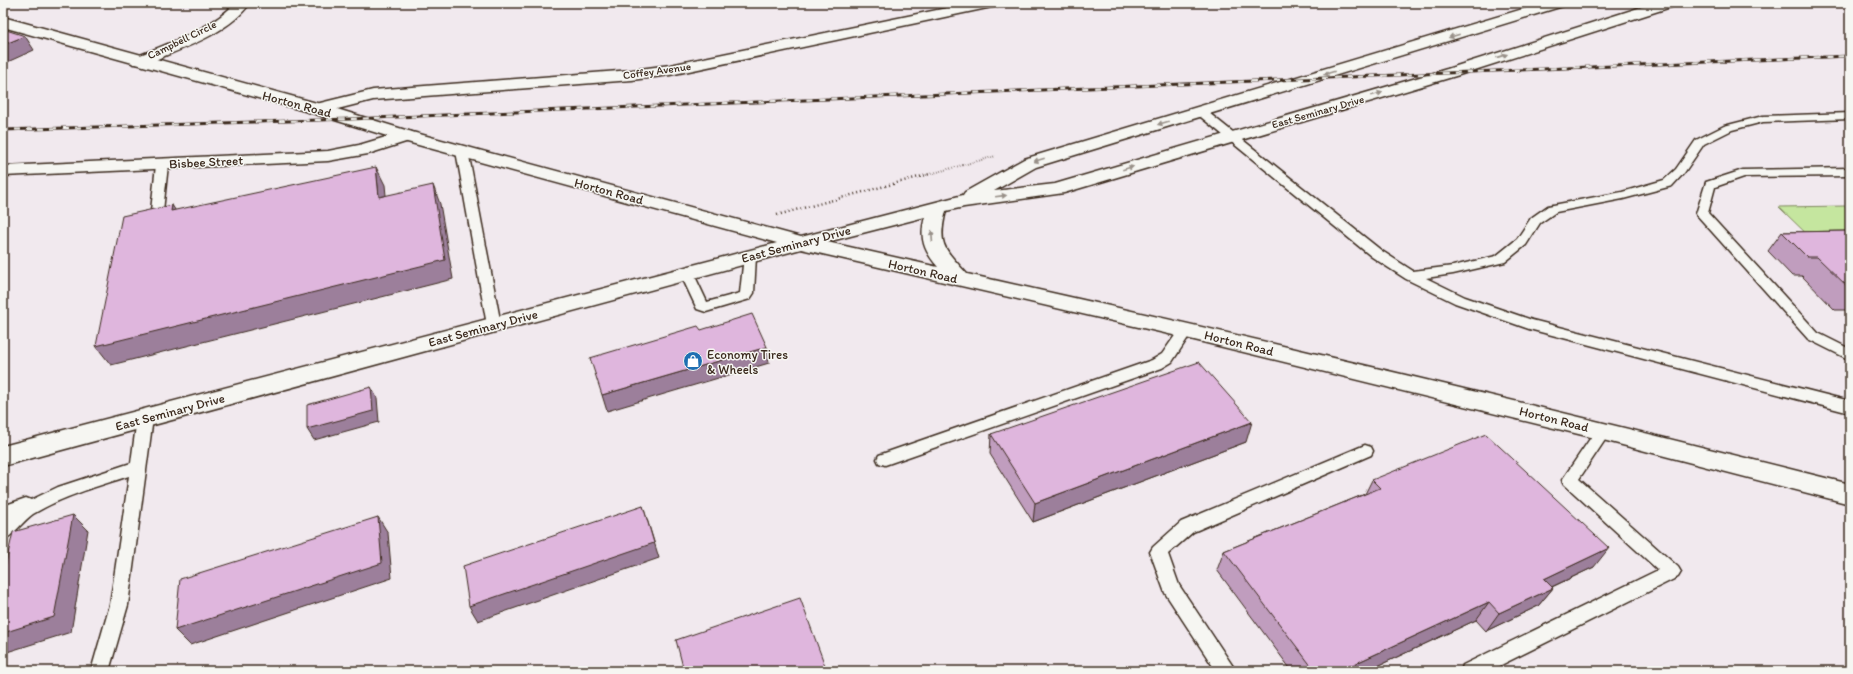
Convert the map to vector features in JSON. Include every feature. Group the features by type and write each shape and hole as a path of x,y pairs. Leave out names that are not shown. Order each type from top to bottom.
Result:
{"street":[{"name":"Campbell Circle","path":"139,61 204,31 225,19 243,3"},
{"name":"Coffey Avenue","path":"318,109 348,100 373,95 632,75 670,70 992,3"},
{"name":"East Seminary Drive","path":"963,201 1030,163 1558,3"},
{"name":"East Seminary Drive","path":"3,456 750,256 963,201 1057,189 1453,72 1658,4"},
{"name":"Horton Road","path":"3,22 139,61 318,109 406,136 800,243 1186,330 1603,431 1850,494"},
{"name":"Bisbee Street","path":"3,171 162,165 328,156 362,150 406,136"},
{"path":"937,208 931,231 933,248 960,279"}],"lane":[{"path":"1200,111 1377,254 1411,276 1460,300 1529,324 1850,407"},
{"path":"1411,276 1453,270 1500,259 1522,242 1535,221 1552,209 1623,195 1668,183 1680,171 1700,142 1728,128 1763,119 1850,116"},
{"path":"462,151 494,325"},
{"path":"156,220 162,165"},
{"path":"1850,172 1743,174 1710,185 1702,214 1813,336 1850,355"},
{"path":"687,273 702,306 706,307 744,296 747,293 750,256"},
{"path":"885,459 1157,364 1167,358 1186,330"},
{"path":"100,671 119,605 145,418"},
{"path":"1470,671 1672,572 1570,480 1603,431"},
{"path":"1227,671 1171,588 1159,552 1187,528 1365,451"},
{"path":"3,514 138,467"},
{"path":"3,533 19,516 47,498"}],"green space":[{"path":"1845,206 1850,210 1850,242 1816,243 1779,207"}],"building":[{"path":"3,29 25,36 3,45"},
{"path":"376,167 379,197 433,185 445,260 96,346 122,216 172,205 171,211"},
{"path":"1850,231 1850,289 1817,257 1807,257 1782,232"},
{"path":"752,314 767,347 602,395 590,358 698,326 701,330"},
{"path":"1199,362 1252,422 1035,503 991,434"},
{"path":"371,387 373,411 307,429 307,405"},
{"path":"1486,434 1609,548 1544,579 1553,588 1499,613 1489,602 1339,671 1315,671 1224,551 1380,488 1372,480"},
{"path":"643,506 654,543 469,606 463,566"},
{"path":"73,515 54,617 3,633 3,576 13,532"},
{"path":"378,517 382,563 175,630 180,579"},
{"path":"800,598 827,671 684,671 676,640"}],"railway":[{"path":"3,130 350,119 1850,56"}],"place":[{"name":"Economy Tires & Wheels","path":"693,361"}]}
